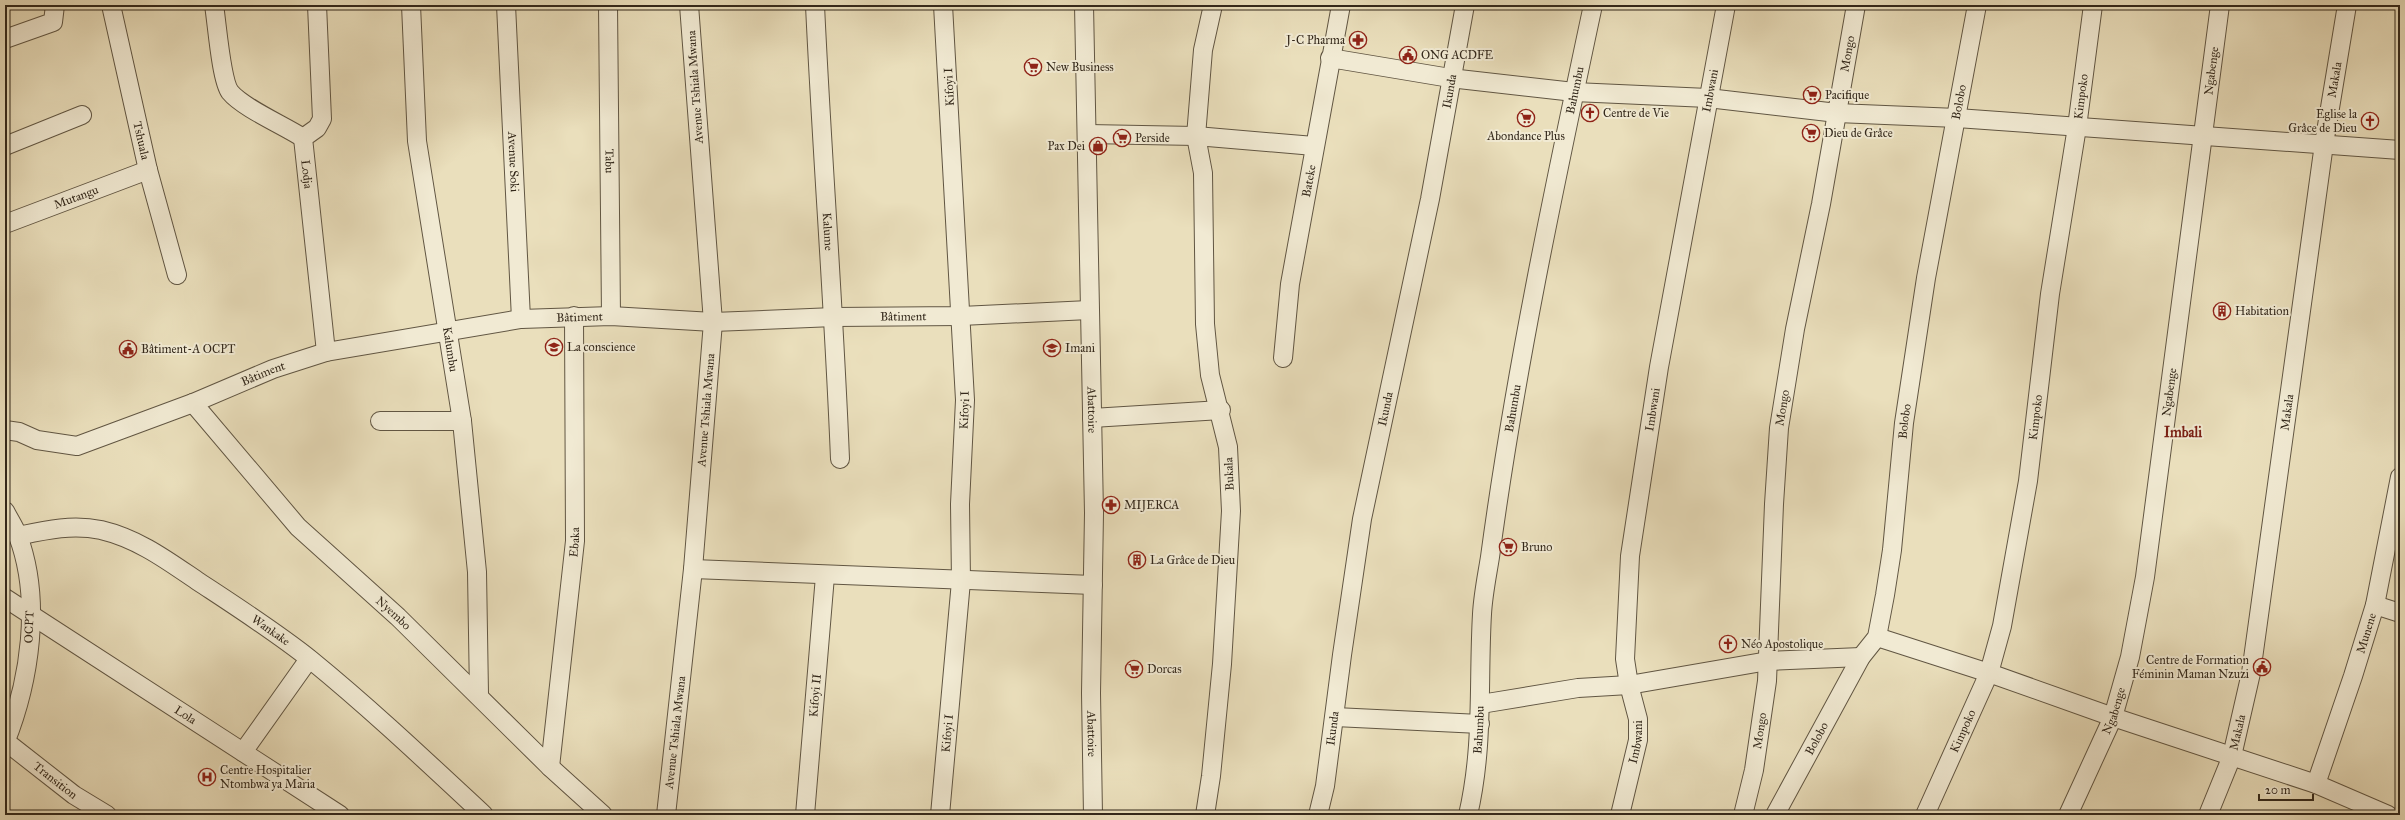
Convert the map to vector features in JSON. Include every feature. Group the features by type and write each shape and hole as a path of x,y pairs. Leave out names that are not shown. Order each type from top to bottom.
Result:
{"street":[{"path":"5,39 53,22 55,5"},
{"name":"Tshuala","path":"111,5 148,170 177,276"},
{"path":"214,5 224,77 229,92 240,101 303,138 317,128 322,119 317,5"},
{"name":"Kalumbu","path":"411,5 417,142 462,421 477,572 479,694"},
{"name":"Avenue Soki","path":"506,5 521,319"},
{"name":"Tabu","path":"608,5 611,316"},
{"name":"Avenue Tshiala Mwana","path":"666,815 693,569 714,322 689,5"},
{"name":"Kalume","path":"815,5 822,164 834,317 840,459"},
{"name":"Kifoyi I","path":"940,815 961,581 960,504 965,400 943,5"},
{"name":"Abattoire","path":"1084,5 1088,134 1089,310 1092,418 1093,815"},
{"path":"1196,136 1202,50 1213,5"},
{"name":"Bateke","path":"1283,358 1290,284 1330,58 1341,5"},
{"name":"Ikunda","path":"1318,815 1325,786 1362,519 1427,214 1450,78 1465,5"},
{"name":"Bahumbu","path":"1468,815 1476,779 1480,724 1482,612 1498,496 1548,221 1593,5"},
{"name":"Imbwani","path":"1620,815 1638,740 1638,719 1628,685 1625,659 1630,556 1659,367 1726,5"},
{"name":"Mongo","path":"1742,815 1754,770 1762,726 1768,661 1774,504 1779,428 1794,329 1821,204 1856,5"},
{"name":"Bolobo","path":"1775,815 1861,657 1877,637 1892,550 1906,408 1940,195 1977,5"},
{"name":"Kimpoko","path":"1925,815 1989,673 2002,626 2028,481 2050,294 2078,127 2093,5"},
{"name":"Ngabenge","path":"2068,815 2113,717 2130,658 2145,577 2220,5"},
{"name":"Makala","path":"2208,815 2232,756 2244,707 2257,634 2324,144 2347,5"},
{"path":"1330,58 1450,78 1574,92 1708,98 1837,113 1956,118 2400,150"},
{"path":"5,146 82,115"},
{"path":"1088,134 1196,136 1314,146"},
{"name":"Bukala","path":"1196,136 1203,173 1205,324 1210,375 1220,410 1228,447 1231,511 1222,664 1211,776 1204,815"},
{"name":"Lodja","path":"303,138 326,352"},
{"name":"Mutangu","path":"5,224 148,170"},
{"name":"Bâtiment","path":"5,430 19,432 37,440 77,446 193,403 273,369 326,352 447,330 521,319 574,316 611,316 714,322 834,317 961,316 1089,310"},
{"name":"Ebaka","path":"550,767 575,541 574,316"},
{"name":"Nyembo","path":"193,403 298,527 398,617 479,694 550,767 603,815"},
{"path":"1092,418 1220,410"},
{"path":"380,421 462,421"},
{"name":"Munene","path":"2316,784 2354,676 2374,605 2397,518 2400,477"},
{"name":"OCPT","path":"5,512 18,536 30,585 28,669 5,742"},
{"name":"Wankake","path":"18,536 57,528 78,527 102,530 137,541 220,595 309,659 398,734 484,815"},
{"path":"693,569 825,576 1093,585"},
{"name":"Kifoyi II","path":"806,815 825,576"},
{"name":"Lola","path":"5,598 340,815"},
{"path":"2374,605 2400,613"},
{"path":"1877,637 1989,673 2113,717 2316,784 2388,815"},
{"path":"1481,704 1578,688 1628,685 1768,661 1861,657"},
{"path":"243,752 309,659"},
{"path":"1335,717 1480,724"},
{"name":"Transition","path":"5,742 74,795 108,815"}],"place":[{"name":"J-C Pharma","path":"1358,40"},
{"name":"ONG ACDFE","path":"1408,55"},
{"name":"New Business","path":"1033,67"},
{"name":"Pacifique","path":"1812,95"},
{"name":"Centre de Vie","path":"1590,113"},
{"name":"Abondance Plus","path":"1526,118"},
{"name":"Eglise la Grâce de Dieu","path":"2370,121"},
{"name":"Dieu de Grâce","path":"1811,133"},
{"name":"Perside","path":"1122,138"},
{"name":"Pax Dei","path":"1098,146"},
{"name":"Habitation","path":"2222,311"},
{"name":"La conscience","path":"554,347"},
{"name":"Imani","path":"1052,348"},
{"name":"Bâtiment-A OCPT","path":"128,349"},
{"name":"MIJERCA","path":"1111,505"},
{"name":"Bruno","path":"1508,547"},
{"name":"La Grâce de Dieu","path":"1137,560"},
{"name":"Néo Apostolique","path":"1728,644"},
{"name":"Centre de Formation Féminin Maman Nzuzi","path":"2262,667"},
{"name":"Dorcas","path":"1134,669"},
{"name":"Centre Hospitalier Ntombwa ya Maria","path":"207,777"}],"district":[{"name":"Imbali","path":"2183,432"}]}
